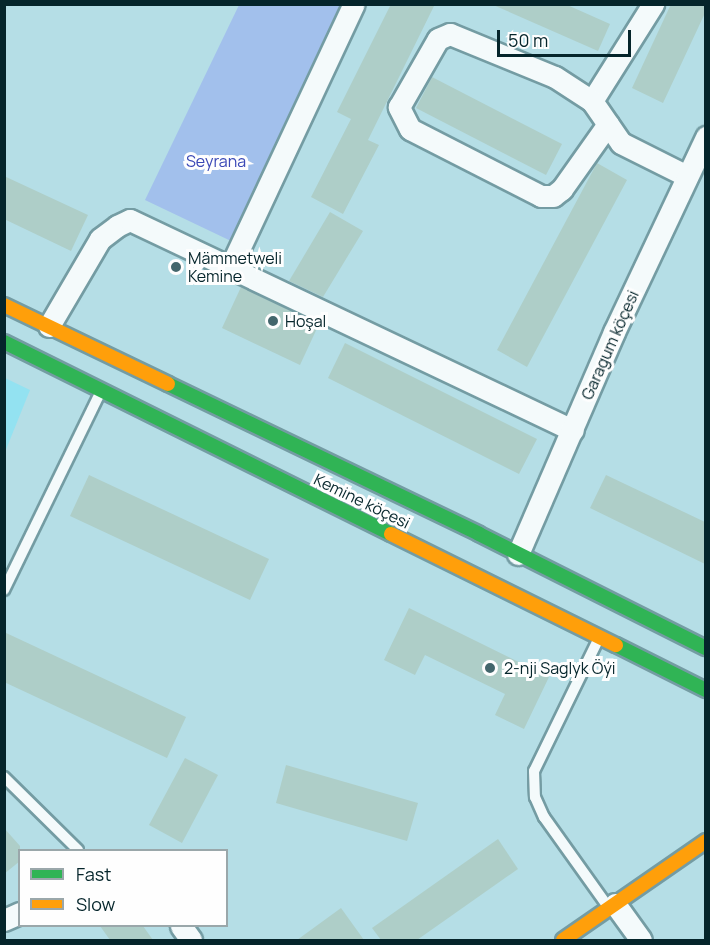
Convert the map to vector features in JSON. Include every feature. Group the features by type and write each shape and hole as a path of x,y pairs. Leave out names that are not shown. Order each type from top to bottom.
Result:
{"main road":[{"name":"Kemine köçesi","path":"4,305 49,326 107,373 501,589 705,690"},
{"name":"Kemine köçesi","path":"4,342 107,373 514,563 705,648"},
{"path":"501,589 514,563"},
{"path":"563,940 705,841"}],"street":[{"path":"231,266 354,4"},
{"path":"592,101 653,4"},
{"path":"608,124 562,189 553,196 541,196 410,129 399,107 438,39 450,34 555,77 592,101 608,124 621,143 696,167"},
{"name":"Garagum köçesi","path":"514,563 614,332 696,167 705,137"},
{"path":"49,326 100,239 117,226 130,220 573,430"},
{"path":"612,906 641,940"},
{"path":"4,920 18,914"},
{"path":"182,927 191,940"}],"lane":[{"path":"4,590 107,373"},
{"path":"600,637 534,771 535,797 544,817 612,906"},
{"path":"4,777 77,849"}],"shaded area":[{"path":"5,378 30,390 5,452"}],"green space":[{"name":"Seyrana","path":"239,5 341,5 231,241 145,200"}],"building":[{"path":"391,4 435,4 368,140 379,145 343,214 311,197 351,119 337,112"},
{"path":"491,4 565,4 610,24 598,51"},
{"path":"671,4 705,4 705,13 663,103 632,88"},
{"path":"432,77 562,144 546,175 416,108"},
{"path":"597,163 627,180 527,367 497,350"},
{"path":"4,176 88,215 71,251 4,219"},
{"path":"330,212 363,231 323,297 289,281"},
{"name":"Hoşal","path":"241,287 319,324 300,365 222,328"},
{"path":"345,343 537,439 519,474 328,378"},
{"path":"89,475 269,559 250,600 70,516"},
{"path":"606,475 705,522 705,564 590,508"},
{"name":"2-nji Saglyk Öýi","path":"409,608 549,677 524,729 495,715 505,694 425,655 415,675 384,660"},
{"path":"4,632 186,717 167,758 4,682"},
{"path":"185,758 218,775 182,843 149,825"},
{"path":"286,765 418,803 407,841 276,803"},
{"path":"4,828 20,846 20,849 18,849 18,863 4,874"},
{"path":"498,839 518,869 417,940 381,940 372,928"},
{"path":"341,908 364,940 297,940"},
{"path":"101,927 144,927 153,940 110,940"}],"traffic: fast":[{"path":"4,342 391,534"},
{"path":"168,384 479,534 706,648"},
{"path":"616,645 706,690"}],"traffic: slow":[{"path":"4,305 168,384"},
{"path":"391,534 616,645"},
{"path":"563,940 706,841"}],"place":[{"name":"Mämmetweli Kemine","path":"176,267"},
{"name":"Hoşal","path":"273,321"},
{"name":"2-nji Saglyk Öýi","path":"490,668"}]}
